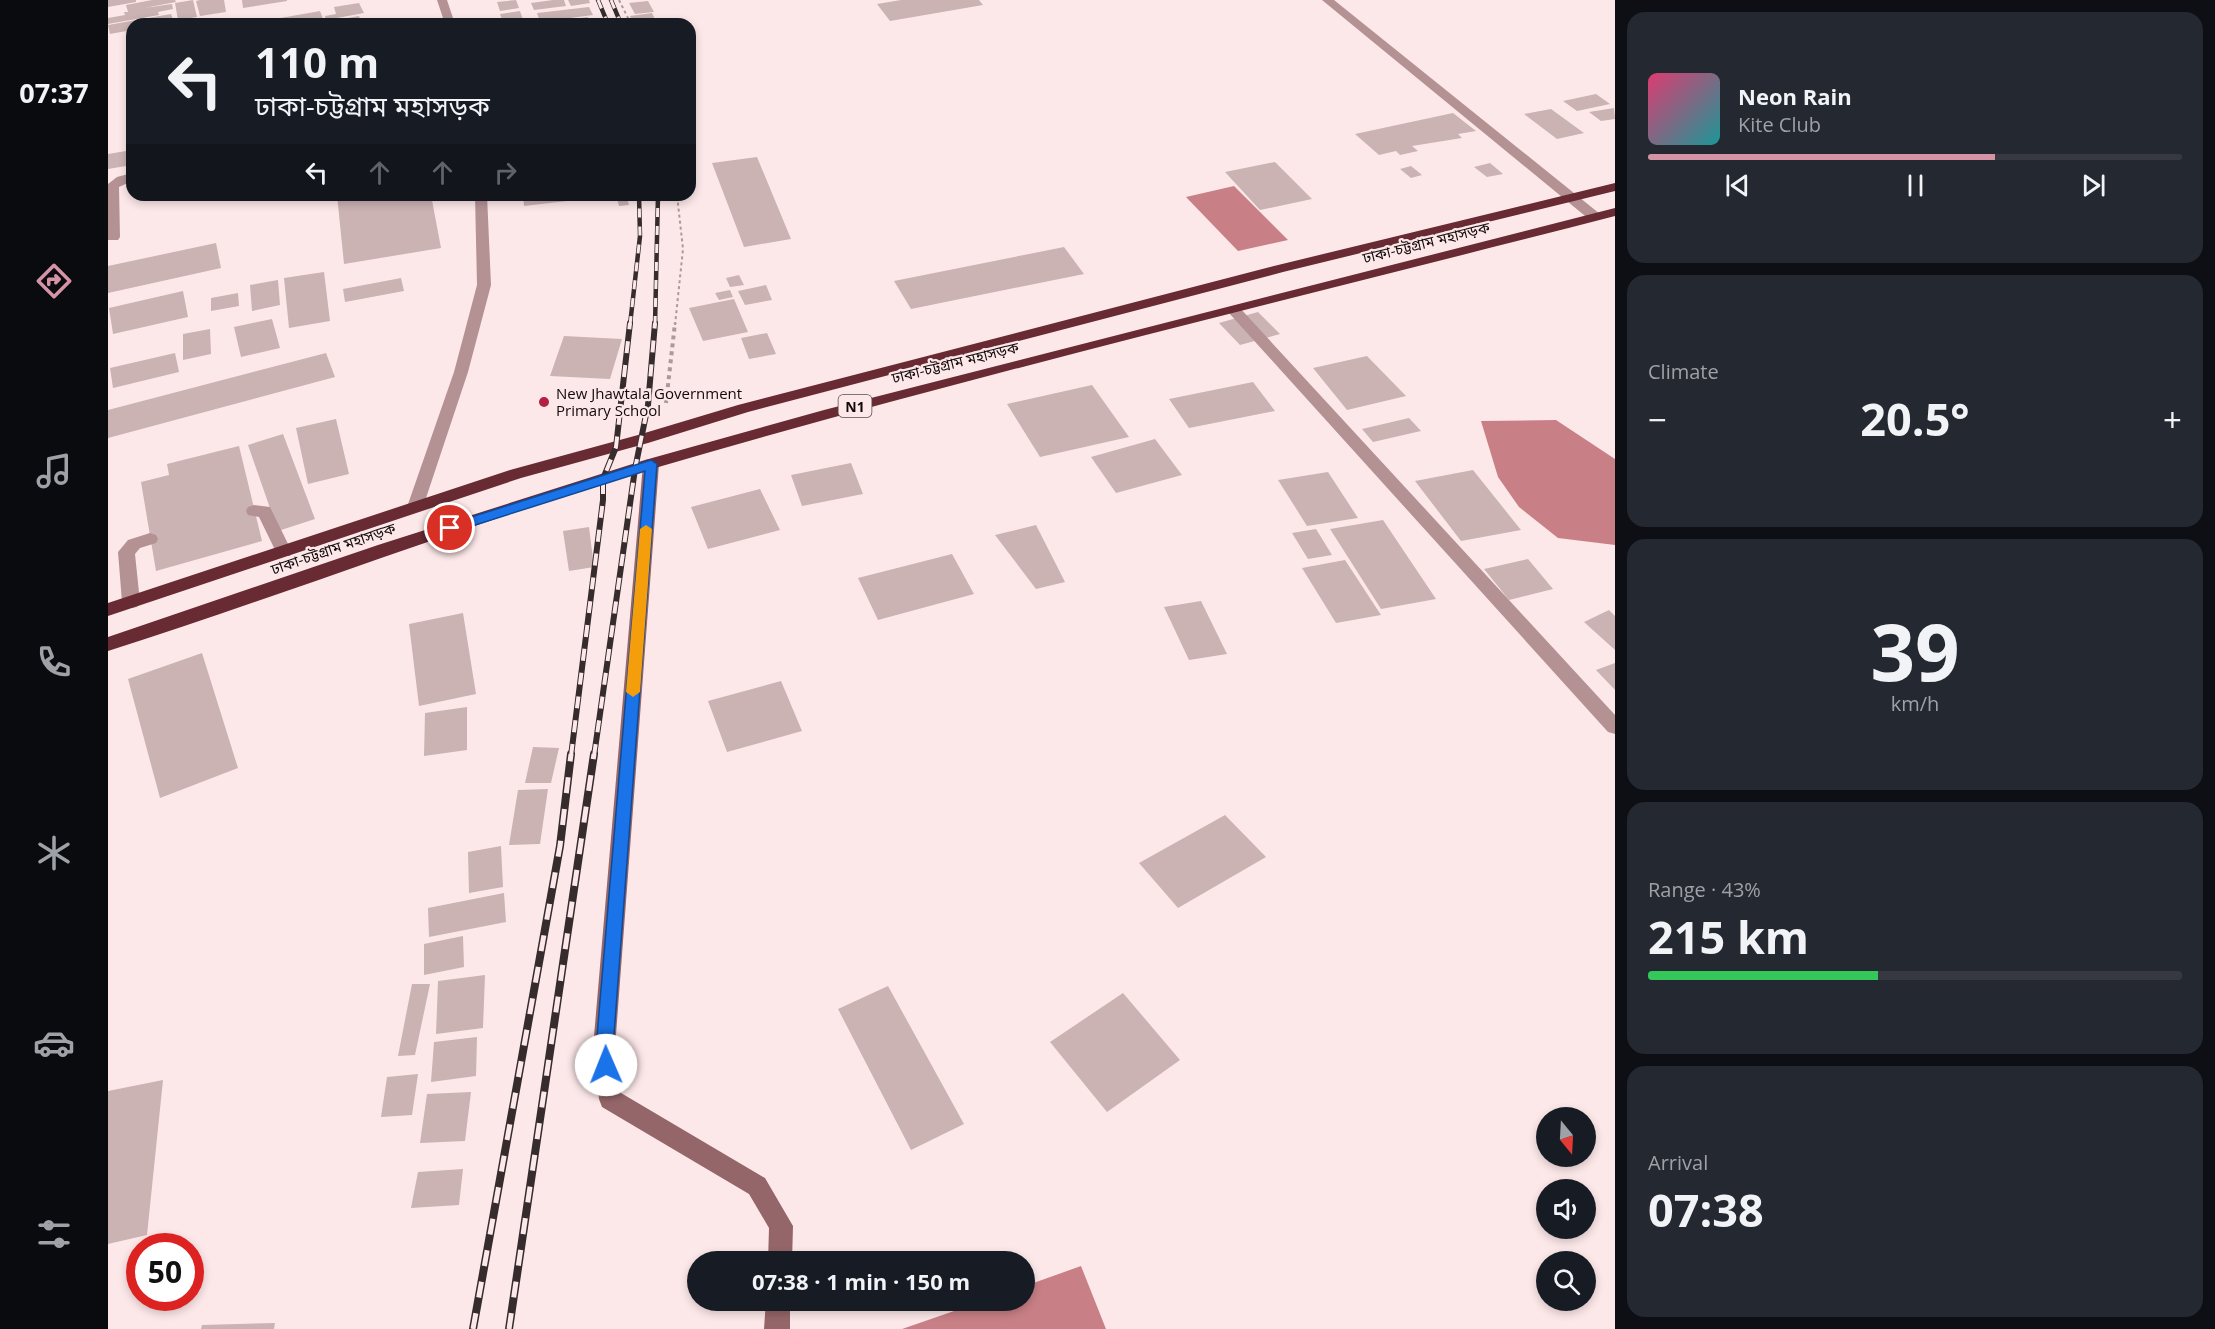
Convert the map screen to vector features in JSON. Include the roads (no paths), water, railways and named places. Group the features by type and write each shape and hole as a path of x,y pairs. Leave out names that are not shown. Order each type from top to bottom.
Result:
{"highway":[{"name":"ঢাকা-চট্টগ্রাম মহাসড়ক","path":"108,610 415,507 663,432 948,353 1615,187"},
{"name":"ঢাকা-চট্টগ্রাম মহাসড়ক","path":"108,644 384,549 651,464 829,413 1615,212"}],"main road":[{"path":"651,464 604,1048 610,1099 757,1186 781,1226 780,1251"},
{"path":"777,1329 778,1311"}],"street":[{"path":"442,0 448,18"},
{"path":"1327,0 1594,217"},
{"path":"113,237 113,186 126,179"},
{"path":"415,507 461,372 484,285 481,201"},
{"path":"1234,310 1615,727"},
{"path":"254,511 264,511 269,517 284,552"},
{"path":"130,602 126,552 134,544 150,539"}],"railway":[{"path":"598,0 606,18"},
{"path":"611,0 618,18"},
{"path":"630,325 640,236 639,201"},
{"path":"655,325 658,201"},
{"path":"571,756 603,500 603,479 616,447 630,323"},
{"path":"594,756 635,469 648,405 655,323"},
{"path":"473,1329 560,846 571,754"},
{"path":"509,1329 594,754"}],"place":[{"name":"New Jhawtala Government Primary School","path":"544,402"}]}
